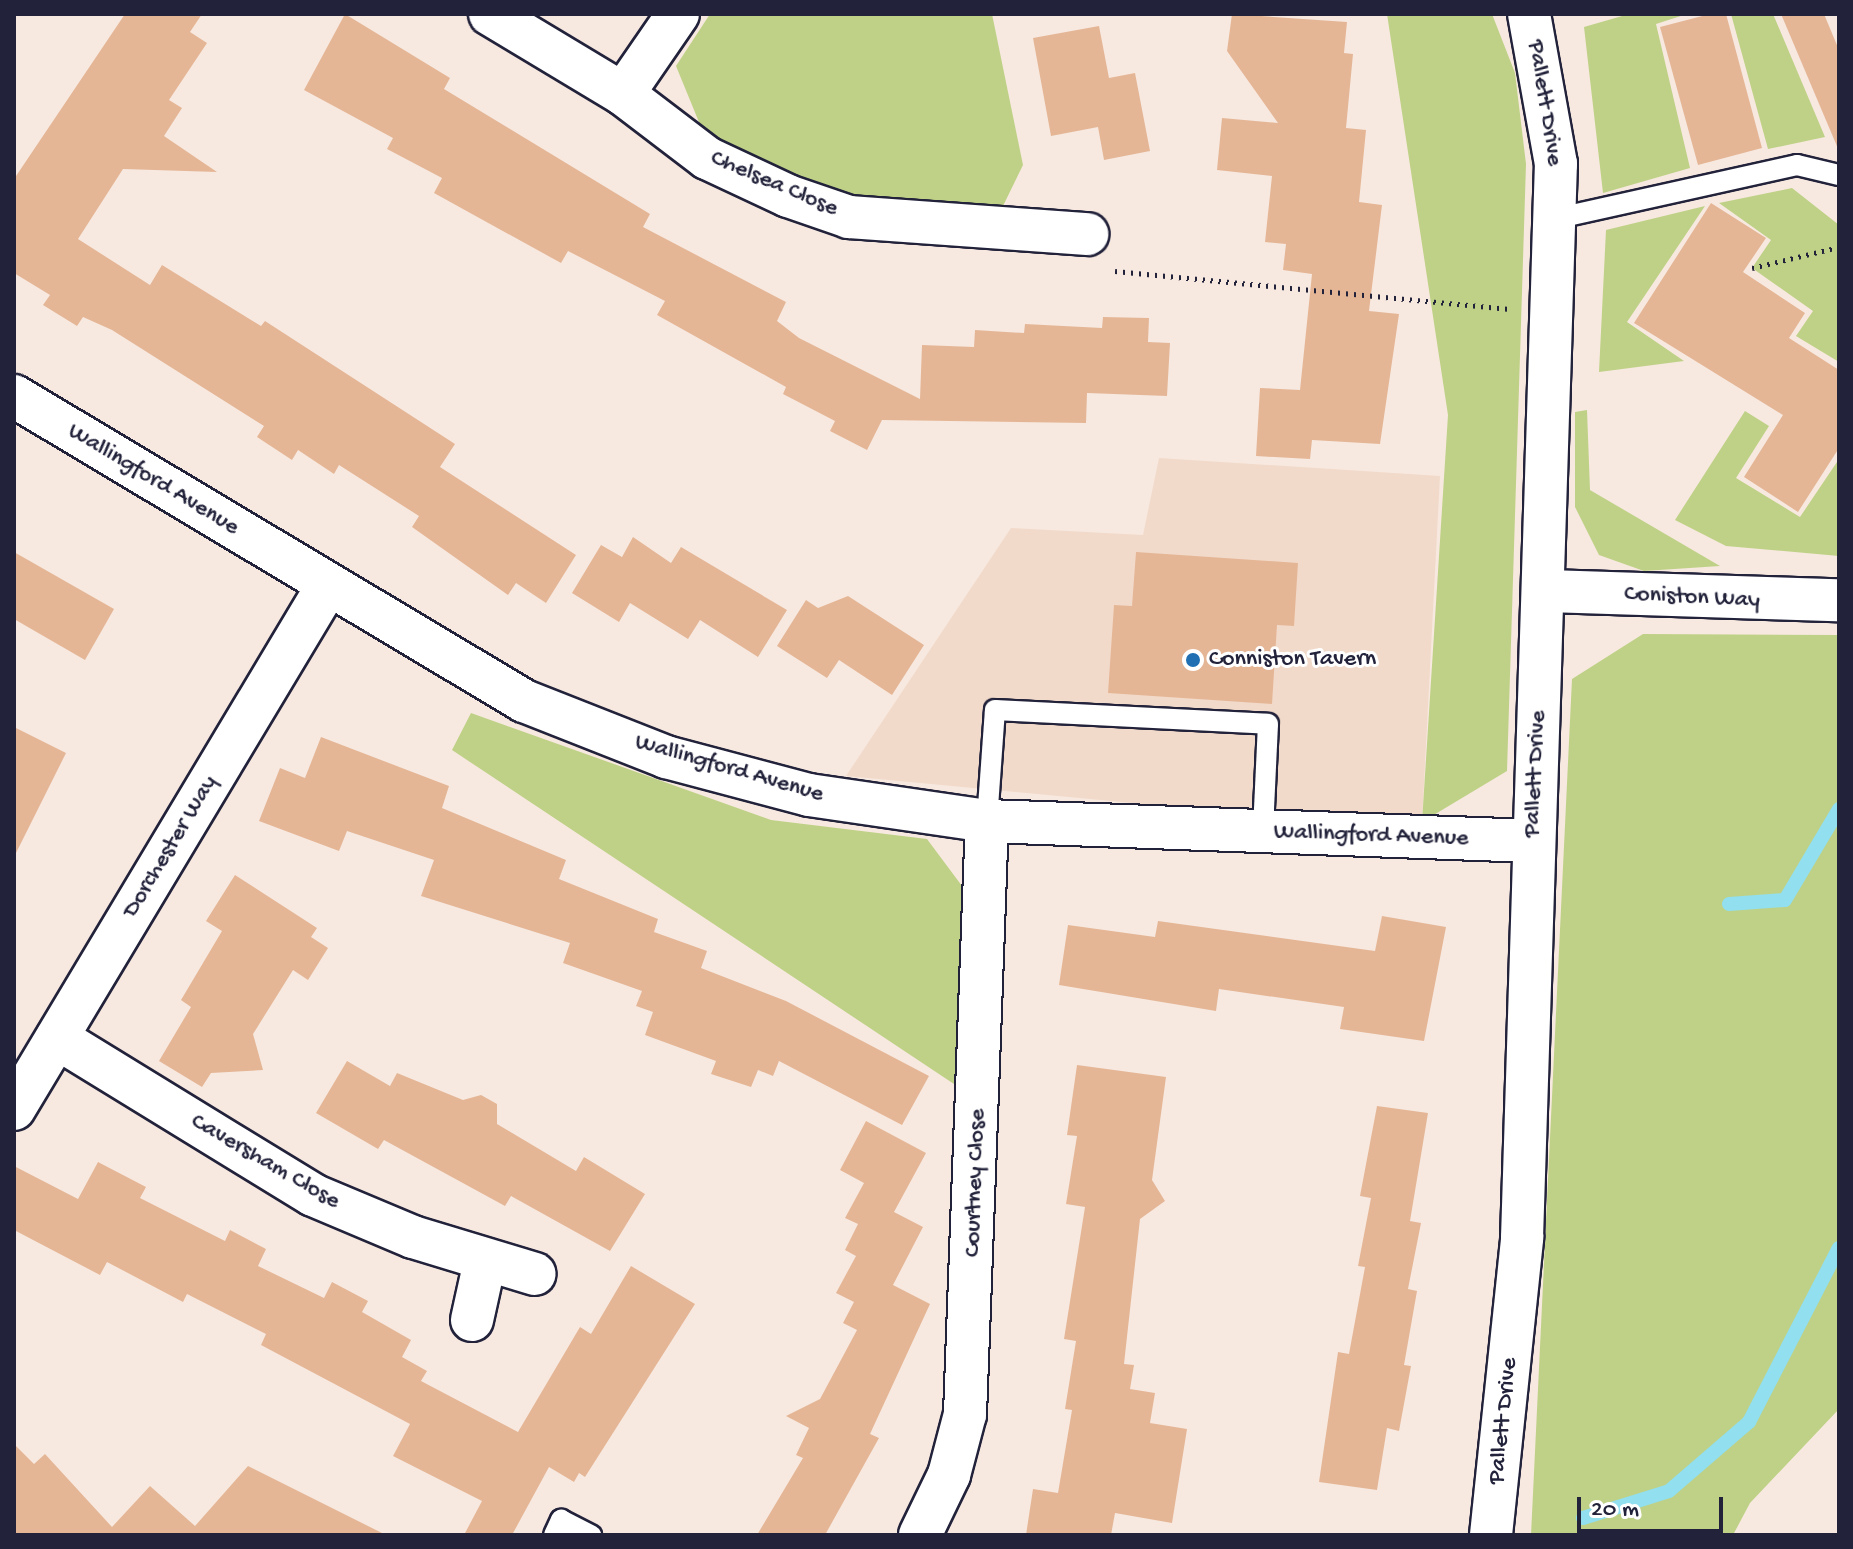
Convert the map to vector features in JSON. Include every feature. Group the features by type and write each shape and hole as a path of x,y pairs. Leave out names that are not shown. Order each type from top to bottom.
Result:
{"street":[{"name":"Chelsea Close","path":"490,14 623,94 707,158 849,217 1087,234"},
{"path":"623,94 678,14"},
{"name":"Pallett Drive","path":"1491,1535 1522,1238 1533,841 1545,591 1548,313 1554,219 1551,121 1529,14"},
{"name":"Wallingford Avenue","path":"14,396 524,701 666,757 809,795 987,821 1533,841"},
{"name":"Dorchester Way","path":"14,1109 328,585"},
{"name":"Coniston Way","path":"1545,591 1839,600"},
{"name":"Courtney Close","path":"920,1535 949,1475 971,1349 987,821"},
{"name":"Caversham Close","path":"57,1038 313,1195 485,1261 535,1274"},
{"path":"472,1320 485,1261"}],"lane":[{"path":"1554,219 1797,165 1839,175"},
{"path":"987,821 995,710 1268,724 1263,832"},
{"path":"554,1535 561,1520 591,1535"}],"path":[{"path":"1087,234 1107,271 1548,313"},
{"path":"1752,268 1839,247"}],"shaded area":[{"path":"1159,458 1440,476 1422,822 1300,819 846,776 1011,528 1143,535"}],"green space":[{"path":"710,14 992,14 1023,165 1003,206 938,210 856,201 723,147 701,127 676,66"},
{"path":"1387,14 1492,14 1515,73 1526,164 1507,771 1422,822 1448,415"},
{"path":"1629,14 1687,14 1656,24 1690,168 1603,193 1584,27"},
{"path":"1731,14 1773,14 1825,137 1768,149"},
{"path":"1792,188 1839,225 1839,362 1796,336 1813,311 1752,268 1771,240 1719,203"},
{"path":"1705,206 1627,322 1684,361 1599,372 1606,230"},
{"path":"1587,410 1590,490 1720,566 1644,571 1599,555 1575,507 1575,412"},
{"path":"1745,411 1769,426 1736,478 1800,517 1839,459 1839,556 1726,546 1675,520"},
{"path":"1643,634 1839,635 1839,1409 1750,1503 1733,1535 1531,1535 1572,679"},
{"path":"471,713 771,820 927,839 962,886 957,1086 452,750"}],"building":[{"path":"125,14 202,14 190,32 207,43 169,100 182,108 164,136 217,172 123,169 78,239 150,285 162,265 261,326 265,321 455,444 440,467 576,555 546,603 516,583 508,595 412,527 419,516 339,465 334,474 298,450 292,460 257,437 264,426 112,330 83,317 77,326 43,305 50,295 14,273 14,179"},
{"path":"345,14 450,78 444,89 650,214 643,227 786,302 777,321 799,338 920,399 922,345 974,347 975,330 1024,333 1025,324 1102,328 1103,317 1149,318 1148,342 1170,343 1167,396 1087,393 1086,423 882,420 867,450 830,431 835,421 783,394 786,387 657,315 665,301 568,251 561,263 434,193 442,178 387,149 393,138 304,90"},
{"path":"1232,14 1347,22 1344,53 1353,54 1346,128 1366,130 1359,202 1382,205 1369,311 1399,314 1380,444 1312,440 1310,459 1256,456 1260,388 1300,390 1312,274 1283,270 1286,244 1265,242 1272,176 1217,170 1222,118 1278,123 1227,51"},
{"path":"1710,14 1726,14 1762,148 1698,165 1660,27"},
{"path":"1781,14 1824,14 1839,50 1839,151"},
{"path":"1099,26 1109,78 1135,73 1150,151 1104,160 1098,127 1051,136 1033,38"},
{"path":"1711,203 1766,238 1743,272 1805,313 1789,338 1839,370 1839,448 1798,512 1744,477 1783,415 1634,323"},
{"path":"633,537 671,563 681,547 787,610 758,657 700,620 688,639 630,603 619,622 572,593 601,545 622,557"},
{"path":"14,552 114,609 85,660 14,619"},
{"name":"Conniston Tavern","path":"1136,552 1298,563 1294,626 1277,625 1272,704 1108,693 1114,605 1132,606"},
{"path":"848,596 924,645 892,695 839,660 827,678 777,646 806,600 818,608"},
{"path":"14,727 66,753 14,857"},
{"path":"321,737 449,786 442,808 566,860 559,879 658,919 654,932 707,951 701,968 786,1001 929,1076 902,1125 779,1061 773,1076 758,1070 751,1087 711,1074 716,1061 645,1035 653,1012 636,1006 642,991 563,963 570,943 421,896 434,860 347,831 339,851 259,821 280,768 305,778"},
{"path":"235,875 317,928 311,937 328,948 308,980 293,970 253,1034 263,1070 211,1073 202,1087 159,1061 191,1007 181,1000 222,931 206,921"},
{"path":"1382,916 1446,927 1424,1041 1340,1029 1344,1007 1219,989 1216,1011 1059,985 1068,925 1155,937 1158,921 1375,951"},
{"path":"347,1061 390,1086 397,1073 463,1100 481,1095 497,1104 497,1124 576,1171 584,1157 645,1194 610,1251 511,1196 505,1206 384,1140 378,1149 316,1113"},
{"path":"1077,1065 1166,1077 1152,1180 1165,1201 1140,1219 1124,1364 1134,1365 1130,1389 1155,1393 1150,1423 1187,1429 1172,1523 1115,1513 1111,1535 1026,1535 1033,1489 1058,1493 1072,1410 1065,1409 1076,1341 1064,1339 1085,1207 1066,1204 1077,1136 1067,1135"},
{"path":"1377,1106 1428,1113 1410,1221 1421,1223 1408,1289 1417,1291 1404,1365 1411,1366 1399,1431 1387,1428 1377,1490 1319,1482 1338,1352 1349,1354 1365,1267 1358,1266 1371,1198 1360,1196"},
{"path":"866,1121 926,1153 894,1212 923,1227 893,1285 930,1304 870,1434 879,1438 825,1535 757,1535 803,1458 796,1455 809,1428 786,1416 820,1399 857,1330 843,1323 854,1302 836,1293 856,1256 845,1250 858,1224 845,1218 864,1183 840,1170"},
{"path":"98,1162 146,1187 140,1198 225,1241 230,1230 266,1249 258,1266 324,1298 332,1282 368,1301 362,1312 411,1340 402,1357 427,1371 421,1381 518,1432 580,1327 591,1334 631,1266 695,1304 585,1477 579,1473 574,1482 549,1467 512,1535 464,1535 482,1501 393,1456 410,1424 261,1345 266,1334 187,1294 183,1302 107,1262 100,1275 14,1230 14,1166 78,1199"},
{"path":"14,1444 34,1464 45,1454 112,1527 150,1486 195,1526 248,1466 386,1535 14,1535"}],"waterway":[{"path":"1729,904 1785,900 1839,809"},
{"path":"1583,1518 1669,1491 1749,1422 1839,1248"}],"place":[{"name":"Conniston Tavern","path":"1193,660"}]}
